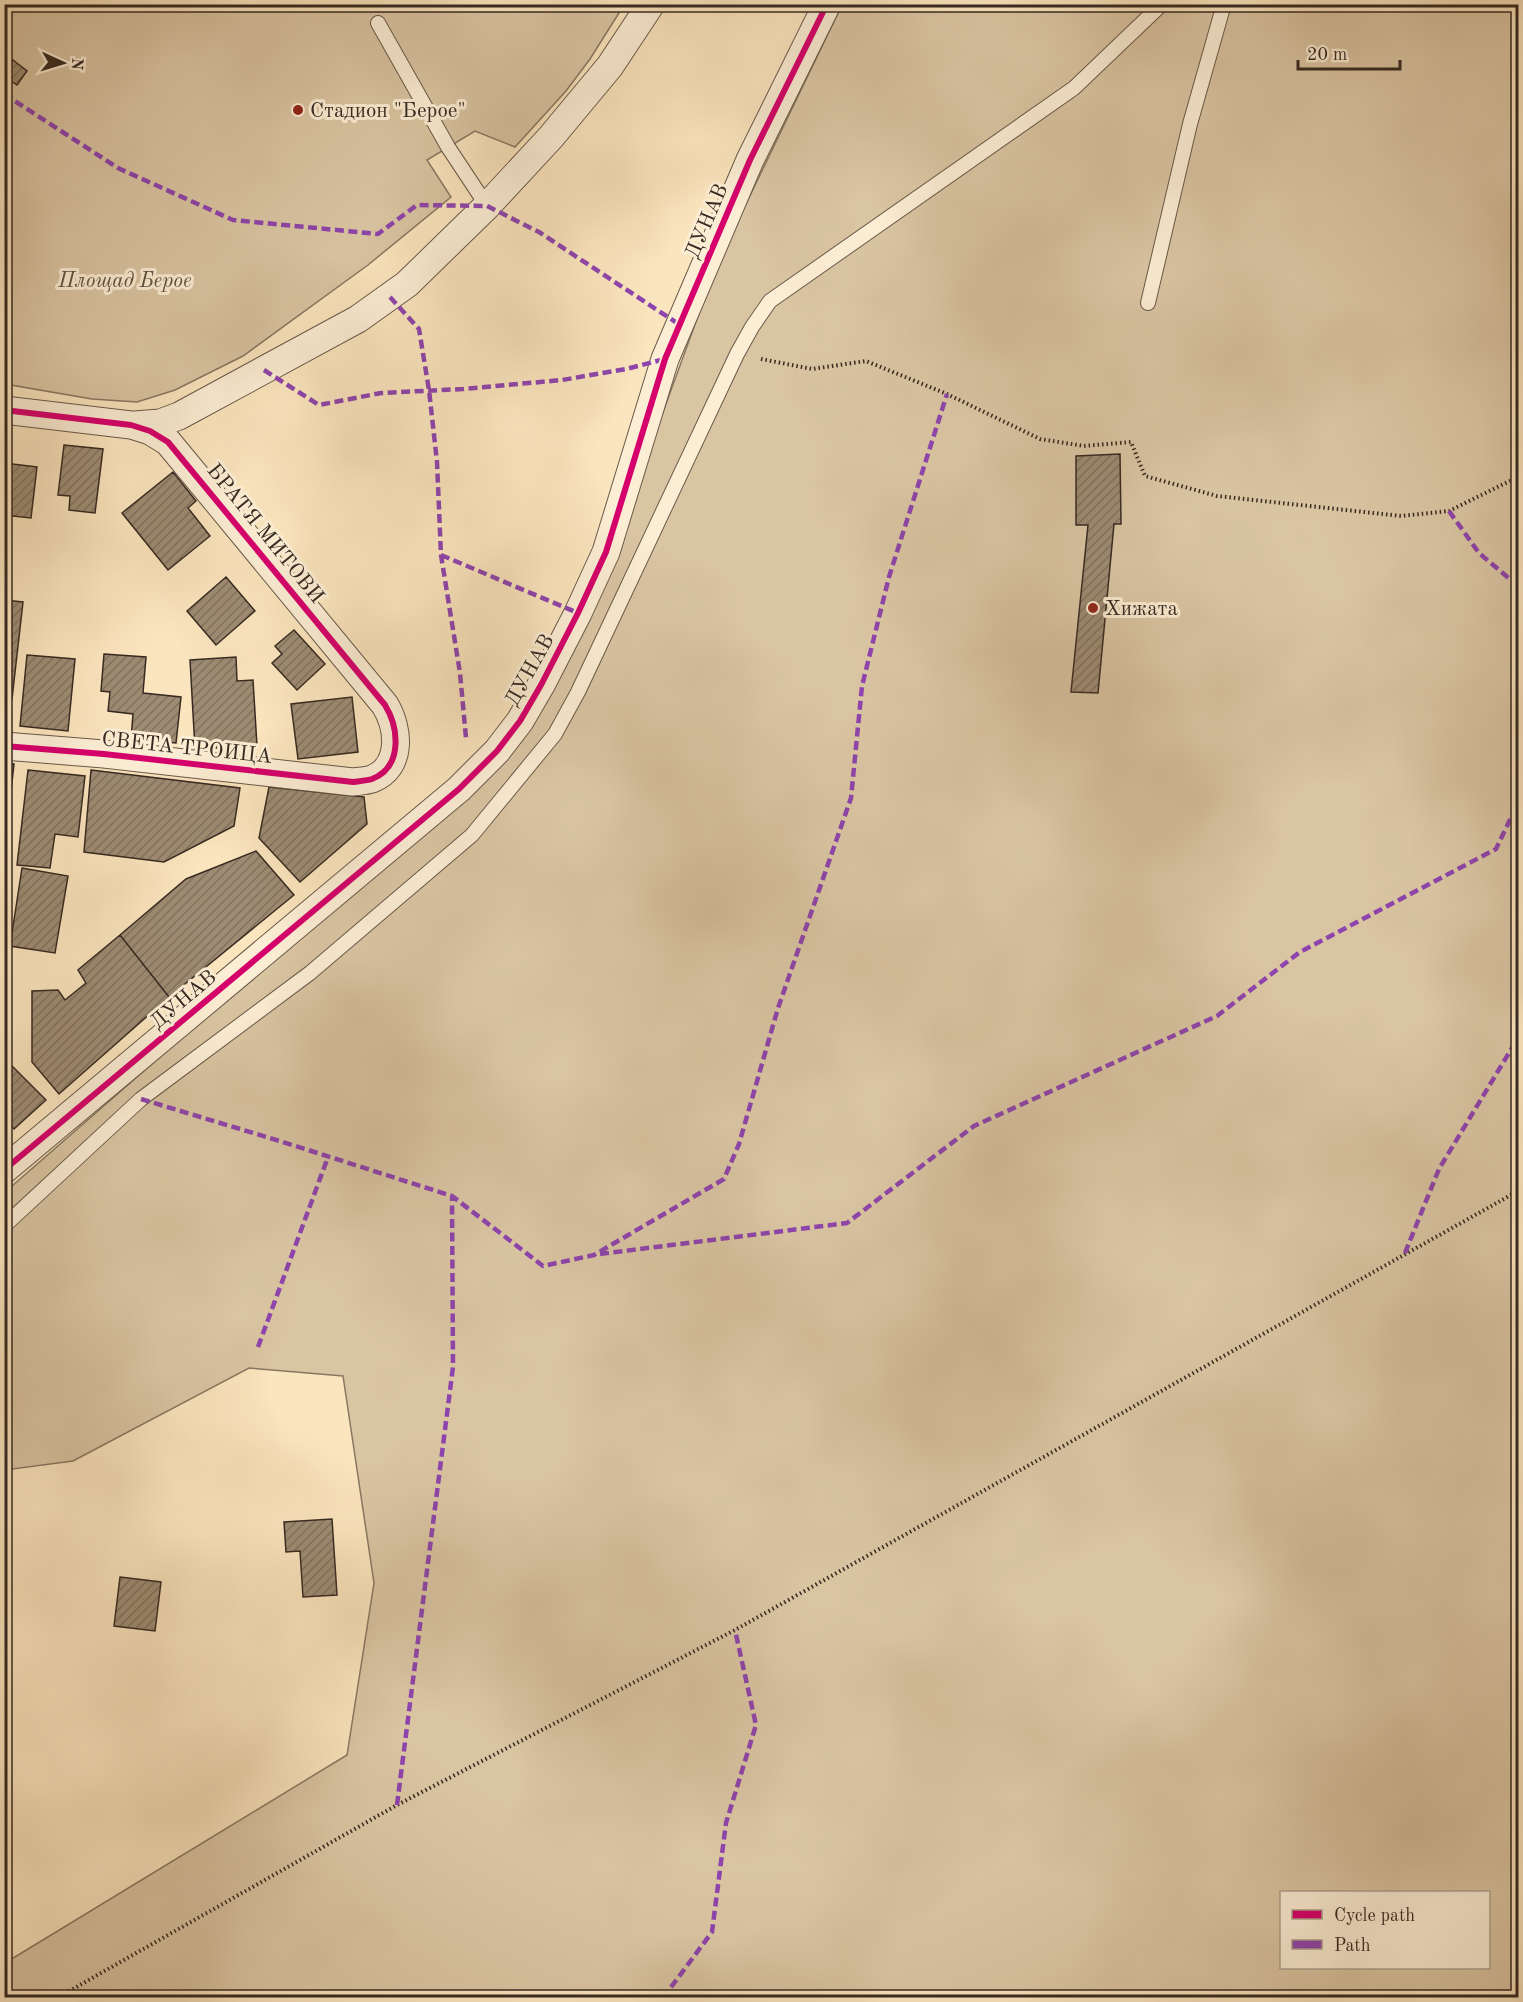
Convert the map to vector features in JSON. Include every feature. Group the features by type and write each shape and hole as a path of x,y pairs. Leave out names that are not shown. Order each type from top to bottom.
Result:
{"street":[{"path":"131,425 153,424 179,416 366,314 412,280 487,206 570,116 610,66 651,4"},
{"name":"ДУНАВ","path":"4,1170 459,789 491,758 520,721 541,685 597,574 606,552 665,359 750,160 827,4"},
{"name":"БРАТЯ МИТОВИ","path":"4,410 131,425 155,433 176,449 385,705 393,722 396,738 395,752 386,769 372,779 366,780"},
{"name":"СВЕТА ТРОИЦА","path":"4,746 104,754 345,781 366,780"}],"lane":[{"path":"4,1226 141,1100 310,973 472,835 544,749 568,712 737,354 770,301 1074,88 1162,4"},
{"path":"1148,303 1190,124 1224,4"},
{"path":"378,23 448,147 487,206"}],"path":[{"path":"737,354 812,369 866,361 947,394 1040,439 1084,446 1131,442 1144,476 1217,496 1401,516 1449,511 1518,477"},
{"path":"57,1998 396,1805 746,1624 1518,1191"}],"green space":[{"name":"Площад Берое","path":"4,5 624,5 590,59 566,91 515,147 475,131 427,160 451,197 368,265 243,356 175,390 137,402 92,399 5,384"},
{"path":"842,5 1518,5 1518,1997 5,1997 5,1963 347,1755 374,1583 343,1376 249,1368 73,1461 5,1470 4,1193 473,786 635,489 717,264"}],"building":[{"path":"13,60 27,71 17,85 4,76 4,71"},
{"path":"64,445 103,449 95,513 69,510 70,496 58,495"},
{"name":"Хижата","path":"1120,454 1121,524 1114,524 1098,693 1071,692 1088,525 1076,525 1076,456"},
{"path":"4,463 37,467 31,518 4,515"},
{"path":"173,472 196,501 188,508 210,536 168,570 122,513"},
{"path":"226,577 255,611 216,645 187,611"},
{"path":"4,600 23,602 12,699 4,698"},
{"path":"294,630 325,664 297,690 272,663 282,654 275,646"},
{"path":"104,654 146,657 143,693 181,697 176,743 131,739 133,714 108,711 110,692 101,691"},
{"path":"27,655 75,659 68,731 20,726"},
{"path":"236,657 237,681 253,680 257,746 195,749 190,660"},
{"path":"352,697 358,752 298,759 291,704"},
{"path":"4,763 14,764 4,856"},
{"path":"28,770 85,776 78,837 55,834 50,868 17,865"},
{"path":"91,770 240,788 234,826 164,862 84,852"},
{"path":"269,787 364,797 367,824 300,882 259,838"},
{"path":"256,851 294,895 169,997 120,935 186,879"},
{"path":"22,868 68,876 55,953 10,946"},
{"path":"120,935 169,997 59,1094 32,1062 32,991 58,990 65,1000 86,983 78,970"},
{"path":"4,1058 46,1100 14,1129 4,1118"},
{"path":"332,1519 337,1595 303,1597 300,1551 286,1552 284,1522"},
{"path":"120,1577 161,1582 155,1631 114,1626"}],"marked path":[{"path":"4,94 118,168 233,220 378,234 417,205 487,206 539,232 680,325"},
{"path":"390,297 419,329 437,462 441,555 460,673 466,738"},
{"path":"264,370 319,405 381,393 463,389 562,380 626,369 665,359"},
{"path":"141,1099 452,1196 543,1266 594,1255 724,1179 739,1144 778,1008 851,798 862,686 889,577 947,394"},
{"path":"1449,511 1479,553 1518,586"},
{"path":"441,555 578,613"},
{"path":"600,1254 847,1223 974,1126 1217,1016 1300,952 1496,849 1518,803"},
{"path":"1405,1253 1439,1169 1518,1038"},
{"path":"258,1347 328,1157"},
{"path":"397,1805 453,1367 452,1196"},
{"path":"663,1998 712,1932 726,1823 756,1725 735,1630"}],"cycle path":[{"path":"4,1170 459,789 497,751 520,721 578,613 606,552 665,359 750,160 827,4"},
{"path":"4,410 131,425 150,431 168,442 385,705 390,714 395,735 395,746 389,766 372,779 353,782 104,754 4,746"}],"place":[{"name":"Стадион \"Берое\"","path":"298,110"},
{"name":"Хижата","path":"1093,608"}]}
